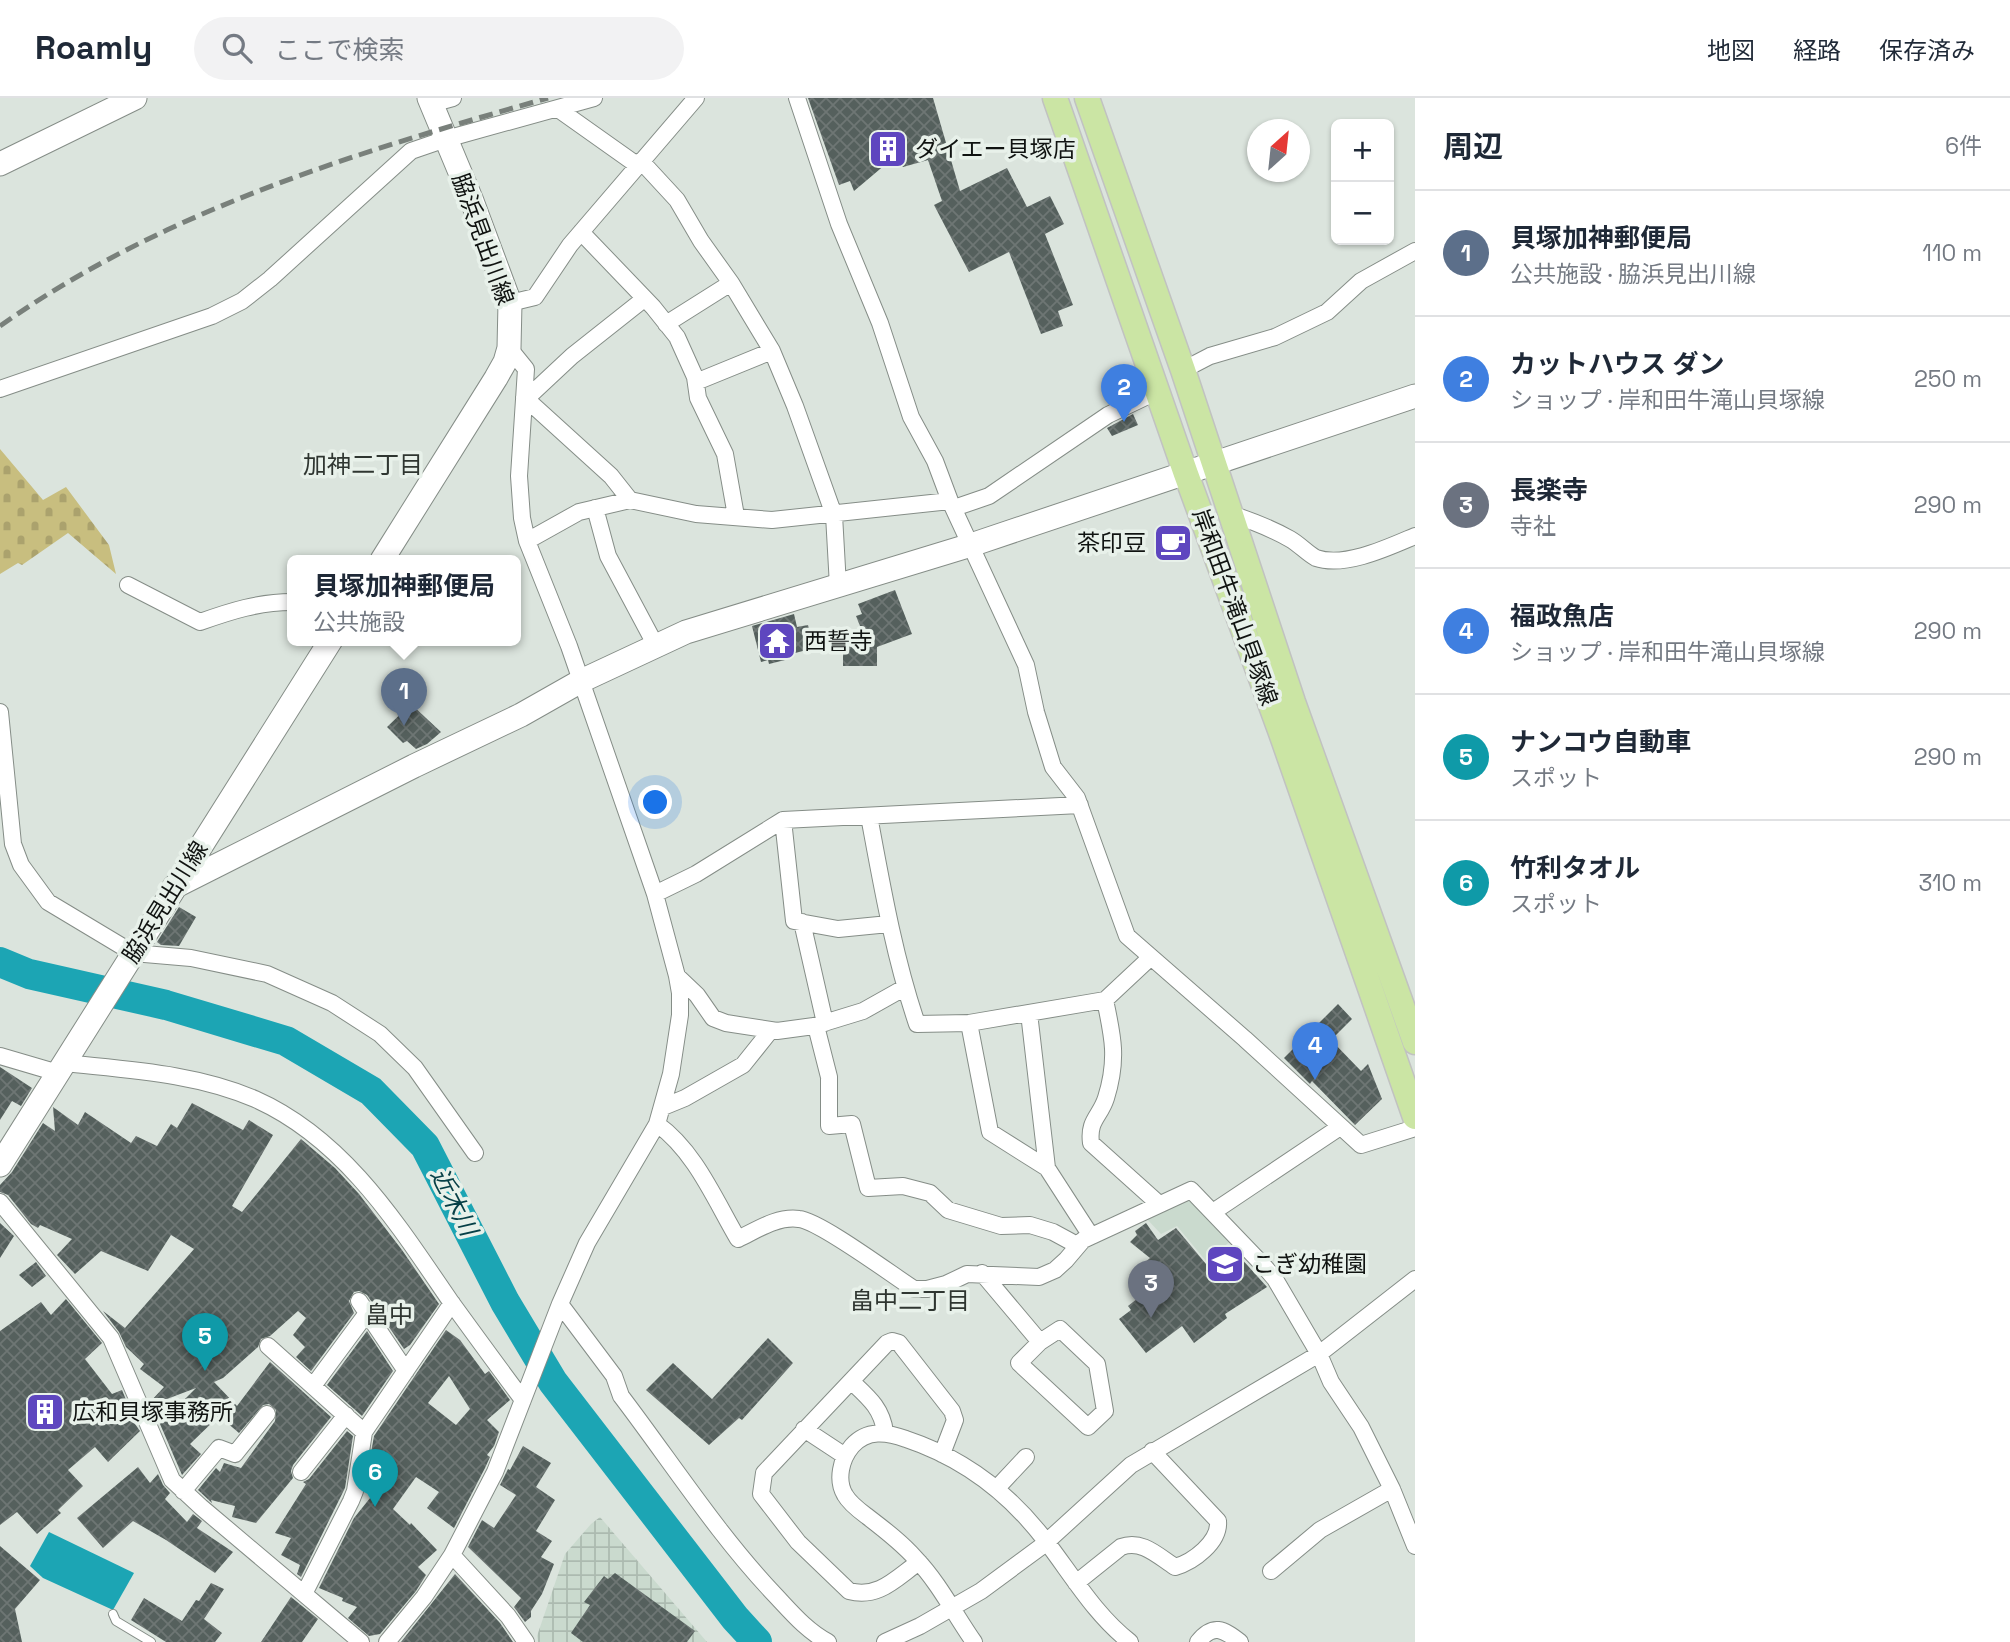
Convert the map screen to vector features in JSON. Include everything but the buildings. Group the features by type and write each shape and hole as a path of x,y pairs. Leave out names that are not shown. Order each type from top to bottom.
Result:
{"main road":[{"name":"岸和田牛滝山貝塚線","path":"1055,98 1415,1117"},
{"name":"岸和田牛滝山貝塚線","path":"1087,98 1184,370 1293,702 1415,1042"}],"street":[{"path":"0,164 135,98"},
{"path":"0,389 212,316 242,301 270,279 411,151 594,98"},
{"path":"510,303 535,297 581,232 696,98"},
{"path":"797,98 839,223 880,323 911,417 935,461 952,505 1026,665 1036,712 1053,767 1077,798 1127,936 1360,1144 1415,1128"},
{"name":"脇浜見出川線","path":"385,555 496,378 509,348 510,303 446,139 438,100"},
{"path":"558,109 639,163 677,200 772,351 834,515 838,586"},
{"path":"581,232 677,337 696,382 698,398 725,454 736,516"},
{"path":"1184,370 1210,356 1275,337 1327,312 1361,281 1415,251"},
{"path":"666,324 731,283"},
{"path":"525,398 572,356 644,299"},
{"path":"387,1642 424,1597 452,1555 495,1472 558,1308 587,1243 657,1124 673,1062 680,1015 677,976 655,894 565,634 527,541 522,518 519,476 526,369 509,348"},
{"path":"696,382 772,351"},
{"path":"527,541 579,512 630,500 696,514 772,520 952,505 989,496 1108,415 1158,391"},
{"path":"174,887 414,765 521,715 581,681 686,632 971,545 1415,396"},
{"path":"525,398 611,476 630,500"},
{"path":"595,508 608,556 656,646"},
{"path":"1231,514 1270,528 1301,545 1315,558 1331,560 1354,558 1380,551 1415,536"},
{"path":"128,585 200,622 236,609 287,602"},
{"name":"脇浜見出川線","path":"0,1165 327,646"},
{"path":"0,712 13,844 21,865 48,902 134,953 191,958 267,974 332,1003 380,1034 415,1068 475,1153"},
{"path":"655,894 696,874 783,820 1080,805"},
{"path":"869,816 889,924 904,988 917,1024 969,1023 1105,1000 1151,957"},
{"path":"783,820 794,921 838,929 889,924"},
{"path":"802,922 829,1077 829,1126 852,1124 868,1188 903,1186 930,1192 948,1210 1001,1226 1030,1225 1084,1240"},
{"path":"677,976 697,995 713,1018 726,1023 771,1030 820,1024 863,1011 904,988"},
{"path":"1105,1000 1115,1042 1105,1100 1089,1130 1091,1143 1159,1204"},
{"path":"1029,1013 1047,1168 1084,1240"},
{"path":"969,1023 990,1132 1047,1168"},
{"path":"663,1107 685,1098 743,1065 771,1030"},
{"path":"0,1056 196,1079 254,1099 281,1112 338,1156 378,1198 452,1303 524,1397"},
{"path":"657,1124 675,1136 738,1239 784,1219 811,1222 914,1289 946,1284 967,1273 1039,1277 1061,1265 1084,1240 1191,1190 1275,1279 1319,1354 1331,1381 1361,1427 1392,1489 1415,1546"},
{"path":"1213,1212 1340,1127"},
{"path":"0,1202 111,1338 172,1480 361,1642"},
{"path":"982,1273 1040,1342"},
{"path":"885,1642 920,1626 981,1591 1047,1542 1131,1465 1319,1354 1415,1279"},
{"path":"304,1594 351,1501 364,1432 452,1303"},
{"path":"313,1386 363,1307 406,1371"},
{"path":"558,1308 614,1376 621,1396 723,1535 789,1610 815,1635 828,1642"},
{"path":"1060,1329 1097,1364 1105,1410 1088,1427 1019,1363 1040,1342 1060,1329"},
{"path":"919,1562 878,1591 849,1591 798,1542 761,1494 761,1486 764,1473 891,1341 899,1343 952,1411 955,1420 942,1454"},
{"path":"268,1346 364,1432"},
{"path":"851,1381 878,1407 885,1432"},
{"path":"183,1491 219,1447 241,1458 267,1414"},
{"path":"301,1472 346,1415"},
{"path":"804,1429 845,1456"},
{"path":"974,1642 919,1562 844,1494 840,1479 845,1456 862,1437 885,1432 920,1443 966,1466 997,1488 1018,1507 1076,1583 1130,1642"},
{"path":"1076,1583 1121,1547 1130,1544 1139,1544 1175,1567 1185,1564 1216,1537 1219,1531 1218,1521 1152,1451"},
{"path":"997,1488 1027,1457"},
{"path":"1271,1571 1320,1530 1392,1489"},
{"path":"452,1555 508,1616 526,1642"},
{"path":"1198,1642 1205,1633 1214,1629 1224,1630 1240,1642"}],"lane":[{"path":"113,1614 116,1621 150,1642"}],"shaded area":[{"path":"1190,1196 1232,1240 1206,1261 1177,1226 1161,1234 1146,1218"},
{"path":"600,1517 707,1642 538,1642 537,1636 565,1554"}],"green space":[{"path":"0,449 43,500 66,487 109,545 116,574 68,533 22,565 18,563 0,574"}],"water":[{"path":"49,1532 134,1573 113,1610 43,1578 30,1566"}],"waterway":[{"name":"近木川","path":"0,962 29,974 166,1005 286,1041 371,1091 425,1146 505,1302 553,1382 735,1618 757,1642"}],"railway":[{"path":"0,326 63,285 128,249 195,217 334,163 548,98"}],"place":[{"name":"ダイエー貝塚店","path":"888,149"},
{"name":"カットハウス ダン","path":"1124,422"},
{"name":"茶印豆","path":"1173,543"},
{"name":"西誓寺","path":"777,641"},
{"name":"貝塚加神郵便局","path":"404,726"},
{"name":"福政魚店","path":"1315,1080"},
{"name":"こぎ幼稚園","path":"1225,1264"},
{"name":"長楽寺","path":"1151,1318"},
{"name":"ナンコウ自動車","path":"205,1371"},
{"name":"広和貝塚事務所","path":"45,1412"},
{"name":"竹利タオル","path":"375,1507"}],"district":[{"name":"加神二丁目","path":"363,465"},
{"name":"畠中二丁目","path":"910,1301"},
{"name":"畠中","path":"389,1315"}]}
